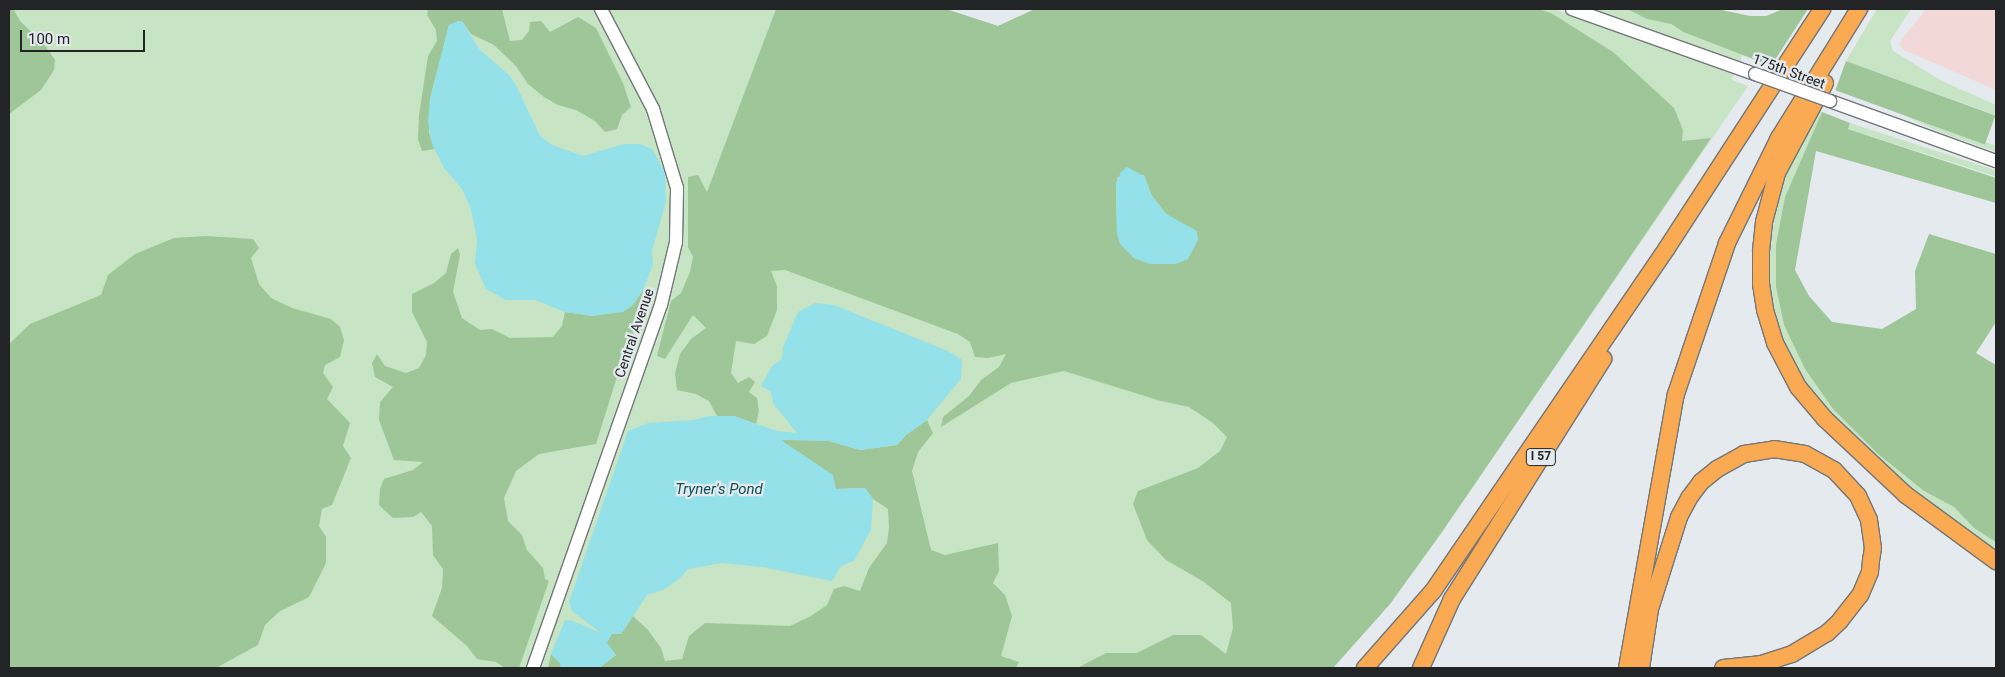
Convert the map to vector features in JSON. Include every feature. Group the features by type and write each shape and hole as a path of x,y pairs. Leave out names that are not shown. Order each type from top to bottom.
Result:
{"highway":[{"name":"I 57","path":"1421,668 1452,599 1600,364 1666,248 1822,9"},
{"path":"1641,668 1639,639 1676,394 1727,243 1779,138 1859,9"},
{"path":"1868,9 1777,173 1769,198 1762,237 1760,272 1765,310 1775,343 1789,372 1810,403 1825,420 1906,496 1996,561"},
{"path":"1365,668 1433,591 1666,248"},
{"path":"1651,606 1674,460 1702,317"},
{"path":"1628,668 1651,606 1679,517 1689,498 1716,469 1744,454 1774,449 1805,454 1834,470 1858,496 1869,520 1873,548 1870,572 1860,596 1840,621 1817,640 1792,654 1762,664 1723,668"}],"street":[{"name":"Central Avenue","path":"534,668 661,305 676,242 677,188 653,109 601,9"},
{"name":"175th Street","path":"1572,9 1996,160"}],"shaded area":[{"path":"1926,9 1996,9 1996,90 1904,50 1900,45 1901,40"}],"green space":[{"path":"9,9 946,9 998,26 1035,9 1554,9 1733,74 1732,80 1748,86 1442,532 1390,604 1333,668 9,668"},
{"path":"9,9 13,9 21,22 44,44 55,60 54,70 41,90 9,114"},
{"path":"428,9 502,9 510,41 522,40 529,31 530,22 541,21 550,32 578,17 596,28 623,83 631,107 622,115 617,129 605,132 595,121 576,110 558,105 544,97 528,84 516,66 494,45 471,34 462,21 449,25 430,99 429,133 435,149 422,151 418,139 419,115 428,56 437,41 436,30 427,15"},
{"path":"776,9 946,9 998,26 1035,9 1538,9 1551,13 1613,52 1674,108 1683,130 1682,141 1711,138 1442,532 1390,604 1333,668 1077,668 1106,653 1137,653 1173,635 1201,635 1226,654 1233,628 1231,603 1204,582 1166,560 1147,540 1133,504 1138,491 1198,468 1220,451 1227,437 1213,423 1189,407 1161,401 1064,371 1011,383 941,427 943,417 969,396 981,380 999,367 1006,354 988,358 975,357 970,342 958,334 785,270 771,271 777,286 777,310 767,336 754,344 736,341 731,373 738,383 749,377 755,382 749,392 757,398 759,411 756,424 734,416 717,416 709,401 696,394 677,390 675,373 680,354 691,339 706,328 693,315 665,359 657,356 671,301 681,293 690,272 693,257 688,247 688,177 698,175 707,192","holes":["1144,175 1152,196 1166,214 1197,232 1140,260 1134,258 1117,234 1116,184 1118,177"]},
{"path":"1589,9 1627,9 1647,19 1663,20 1683,32 1742,55 1740,63"},
{"path":"1627,9 1717,9 1750,16 1766,16 1783,9 1808,9 1771,66 1683,32 1671,24 1647,19"},
{"path":"1877,9 1911,9 1890,41 1893,51 1942,81 1996,105 1996,115 1846,61"},
{"path":"1846,61 1995,115 1985,145 1835,90"},
{"path":"1878,103 1996,146 1996,152 1937,131"},
{"path":"1816,110 1822,112 1785,197 1776,244 1776,287 1784,325 1805,369 1833,409 1878,454 1924,491 1954,507 1974,528 1996,542 1996,551 1966,532 1899,477 1854,438 1817,402 1799,375 1777,330 1768,290 1767,246 1775,201"},
{"path":"1822,112 1850,123 1848,129 1996,178 1996,203 1816,151 1795,270 1809,296 1832,322 1882,329 1916,309 1915,271 1929,234 1996,254 1996,322 1976,353 1996,365 1996,542 1974,528 1954,507 1924,491 1878,454 1833,409 1805,369 1784,325 1776,287 1776,244 1785,197"},
{"path":"1850,123 1996,170 1995,176 1848,129"},
{"path":"206,236 253,239 259,248 251,258 259,284 271,298 292,308 331,319 340,327 344,340 340,357 325,365 323,373 333,387 327,399 350,423 343,446 351,458 332,505 322,509 319,526 326,537 326,563 309,597 280,611 265,625 258,645 216,668 9,668 9,344 30,324 101,295 108,275 135,254 174,238"},
{"path":"458,248 460,255 453,292 462,318 480,330 492,329 510,338 553,337 562,326 565,312 593,316 633,305 643,290 645,308 626,348 596,444 539,454 516,471 504,498 508,521 522,535 527,550 543,568 545,579 549,581 519,668 505,668 496,662 477,659 467,646 432,616 442,588 443,569 433,555 432,526 421,512 413,517 393,518 379,505 380,489 384,479 413,470 423,462 394,460 379,420 380,402 393,387 375,377 372,363 377,354 385,366 406,373 419,368 426,355 427,342 412,312 412,294 434,283 446,273 451,254"},
{"path":"927,420 933,433 918,452 912,471 931,550 945,555 998,543 999,571 993,583 1005,595 1012,616 1001,656 1019,662 1016,668 599,668 616,655 606,643 612,633 621,634 633,616 648,630 661,648 665,661 682,659 689,636 705,623 790,626 811,616 827,605 834,589 844,586 860,591 869,568 887,543 889,527 888,509 873,499 865,488 836,489 780,439 829,441 860,450 897,445 906,435"},
{"path":"551,654 561,664 560,668 548,668"}],"water":[{"path":"462,21 479,49 509,75 516,85 540,136 552,145 583,156 624,144 640,144 652,149 665,172 666,201 652,251 653,265 643,290 633,305 623,312 593,316 565,312 535,300 506,300 486,289 475,264 477,240 471,209 462,189 444,168 432,144 428,122 430,99 449,25"},
{"path":"1127,167 1144,176 1152,196 1166,214 1197,231 1198,240 1188,259 1176,264 1150,264 1134,258 1120,244 1117,234 1116,184 1121,172"},
{"name":"Tryner's Pond","path":"815,303 834,305 948,351 962,360 961,379 927,420 906,435 897,445 860,450 829,441 781,440 833,475 836,489 865,488 873,499 871,530 854,561 841,566 832,581 762,567 722,563 688,569 680,578 665,589 647,595 621,634 612,634 607,643 616,655 599,668 560,668 561,664 551,654 565,620 573,621 601,633 572,611 569,602 628,431 648,423 694,420 709,416 734,416 777,431 797,433 773,403 771,392 761,386 772,366 782,359 783,347 798,312"}]}
